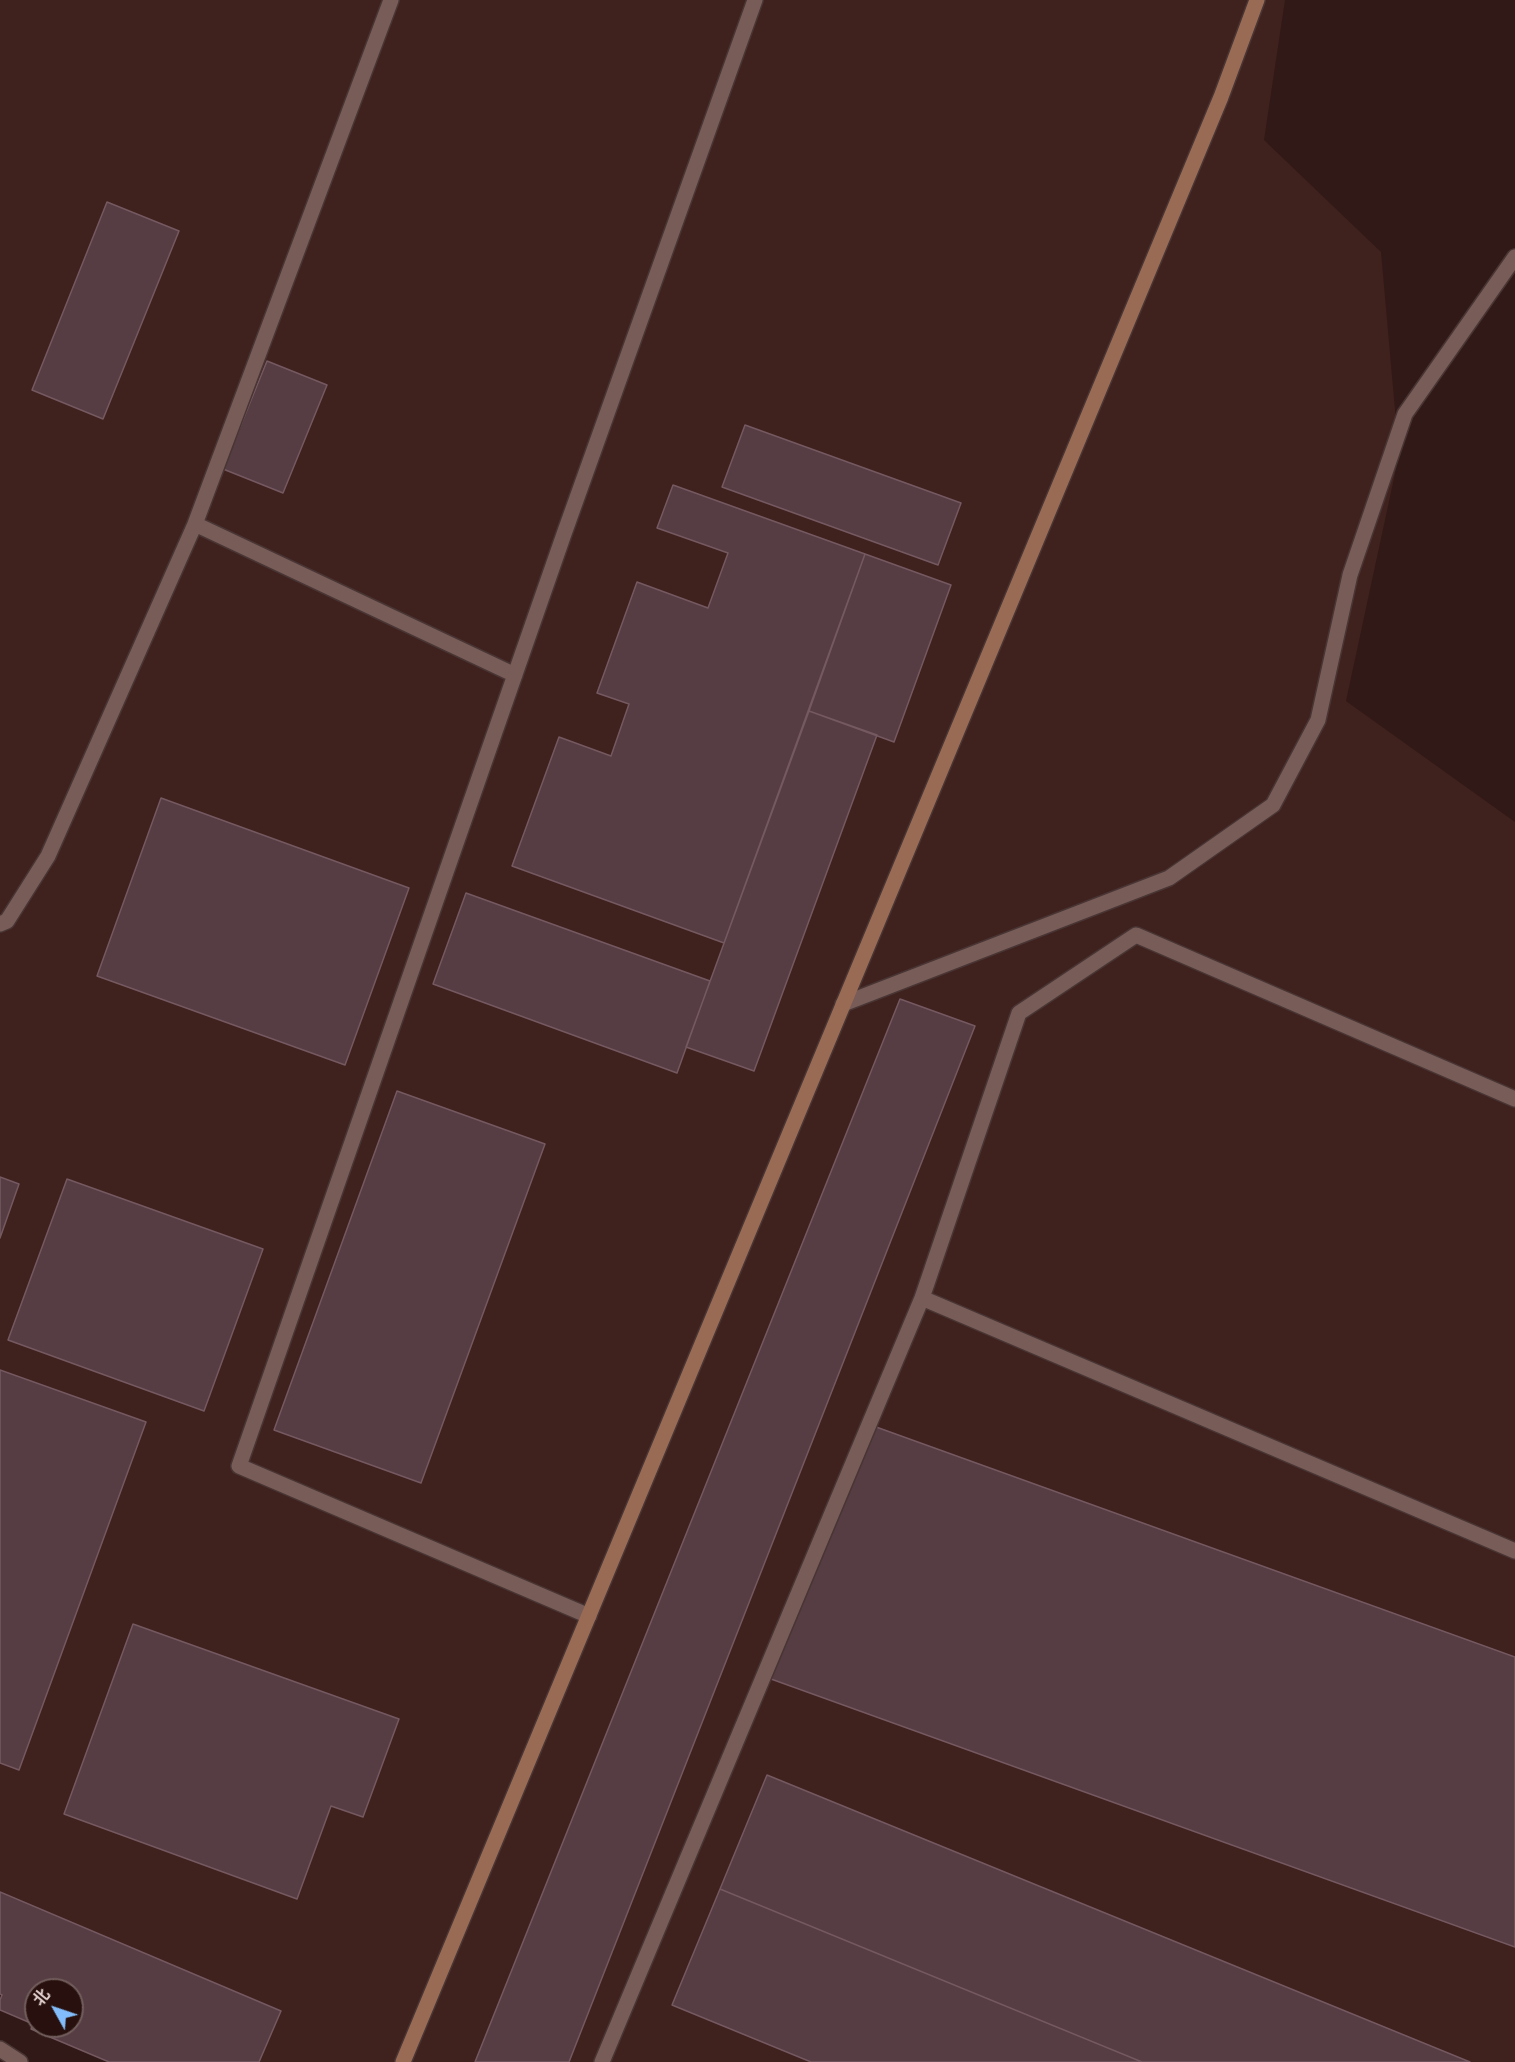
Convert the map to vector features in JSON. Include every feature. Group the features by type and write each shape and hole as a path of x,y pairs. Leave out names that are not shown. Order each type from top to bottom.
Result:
{"main road":[{"path":"403,2062 1216,108 1257,0"}],"street":[{"path":"0,924 7,921 48,856 195,524 391,0"},
{"path":"589,1616 239,1466 514,675 755,0"},
{"path":"843,1004 1169,878 1273,805 1318,720 1350,574 1405,414 1515,257"},
{"path":"195,524 514,675"},
{"path":"602,2062 922,1298 1019,1013 1136,935 1515,1099"},
{"path":"922,1298 1515,1551"},
{"path":"0,2049 20,2062"}],"shaded area":[{"path":"0,0 1285,0 1264,140 1381,252 1399,455 1346,701 1515,822 1515,2062 171,2062 84,1999 84,1978 48,1978 0,1954"}],"building":[{"path":"107,202 179,231 103,419 32,390"},
{"path":"267,361 327,385 283,493 223,469"},
{"path":"745,425 961,503 938,565 722,487"},
{"path":"673,485 865,554 724,943 512,866 559,737 611,756 629,704 597,693 637,582 708,608 728,553 657,528"},
{"path":"865,554 951,585 894,742 809,711"},
{"path":"809,711 877,735 754,1071 686,1047"},
{"path":"161,798 409,888 345,1065 97,976"},
{"path":"466,893 710,981 677,1073 433,984"},
{"path":"900,999 975,1026 569,2062 475,2062"},
{"path":"397,1091 545,1144 421,1483 274,1430"},
{"path":"0,1177 19,1184 0,1238"},
{"path":"67,1179 263,1249 204,1411 8,1340"},
{"path":"0,1370 146,1422 19,1770 0,1763"},
{"path":"865,1423 1515,1657 1515,1947 771,1679"},
{"path":"133,1624 399,1719 363,1817 331,1806 297,1899 64,1814"},
{"path":"767,1775 1470,2062 1142,2062 720,1889"},
{"path":"720,1889 1142,2062 811,2062 672,2005"},
{"path":"0,1892 281,2011 259,2062 109,2062 52,2038 84,2038 84,1978 24,1978 24,2020 0,2010 2,1995 0,1994"}]}
